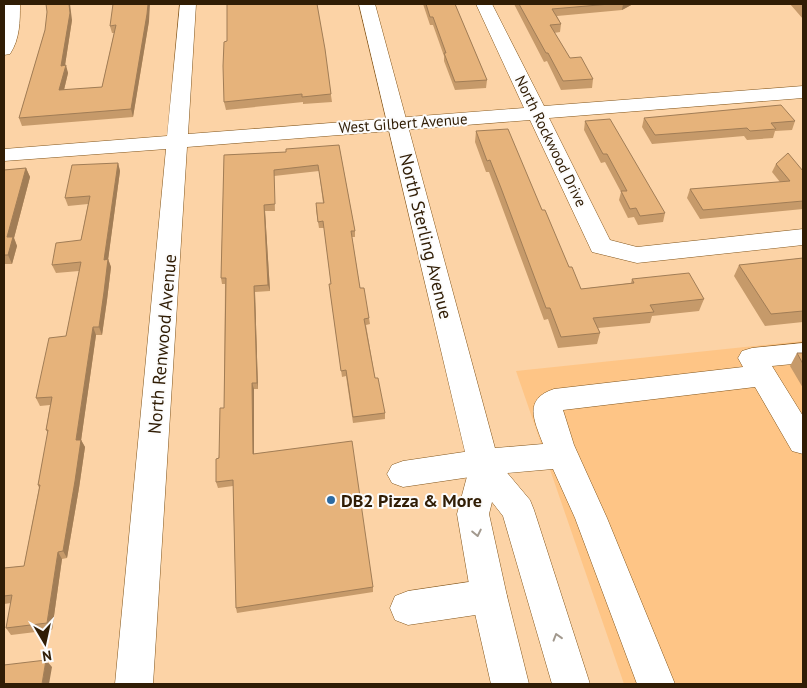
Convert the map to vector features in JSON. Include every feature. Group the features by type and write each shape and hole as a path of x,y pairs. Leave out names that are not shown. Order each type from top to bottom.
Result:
{"street":[{"path":"4,50 10,33 12,4"},
{"name":"North Renwood Avenue","path":"134,684 179,140 188,4"},
{"name":"North Sterling Avenue","path":"367,4 396,124 408,161 485,466 518,510 571,684"},
{"name":"North Rockwood Drive","path":"484,4 601,246 637,255 803,236"},
{"name":"West Gilbert Avenue","path":"4,155 803,92"},
{"path":"803,352 752,358 803,442"},
{"path":"656,684 590,517 563,455 548,414 548,405 554,400 763,375"},
{"path":"403,474 485,466 563,455"},
{"path":"485,466 473,514 489,596 510,684"},
{"path":"408,608 489,596"}],"shaded area":[{"path":"803,341 803,684 624,684 516,371"}],"building":[{"path":"46,4 69,4 70,13 61,66 66,65 59,90 102,87 116,25 110,26 113,4 148,4 131,109 19,118 45,30"},
{"path":"227,4 317,4 331,94 302,97 302,94 224,102 223,66 224,42 227,41"},
{"path":"426,4 455,4 487,80 455,82 433,17 430,17"},
{"path":"519,4 610,4 552,9 561,24 550,25 570,58 581,57 593,79 563,81"},
{"path":"781,105 795,121 771,123 776,129 750,131 747,128 655,135 644,118"},
{"path":"610,119 665,213 640,216 636,208 630,209 621,191 627,191 607,154 603,154 585,121"},
{"path":"508,129 542,210 545,210 569,267 572,267 581,289 634,283 632,279 689,273 704,299 650,305 654,312 593,318 600,333 561,337 550,308 546,308 490,160 487,161 476,131"},
{"path":"339,145 355,231 351,231 360,288 364,288 369,318 364,319 375,378 378,378 385,413 353,417 346,370 341,371 329,284 331,284 323,221 318,222 316,203 324,203 318,165 274,170 275,204 264,205 268,285 254,286 257,383 252,383 253,454 352,441 373,587 236,608 233,480 216,482 216,459 219,458 220,408 224,408 226,278 221,278 224,155 286,152 286,149"},
{"path":"788,153 803,171 803,201 703,210 690,189 790,181 776,164"},
{"path":"118,163 104,260 108,259 99,327 93,327 76,440 81,440 75,481 63,551 58,552 47,623 6,628 12,595 4,596 4,568 24,566 40,485 38,485 48,430 46,430 52,397 36,398 49,338 66,336 81,262 52,265 56,243 81,240 90,196 65,198 72,165"},
{"path":"26,168 7,237 13,237 8,255 4,255 4,170"},
{"path":"803,258 803,311 771,314 739,265"},
{"path":"797,353 803,353 803,364"},
{"path":"46,660 42,684 4,684 4,665"}],"place":[{"name":"DB2 Pizza & More","path":"331,500"}]}
